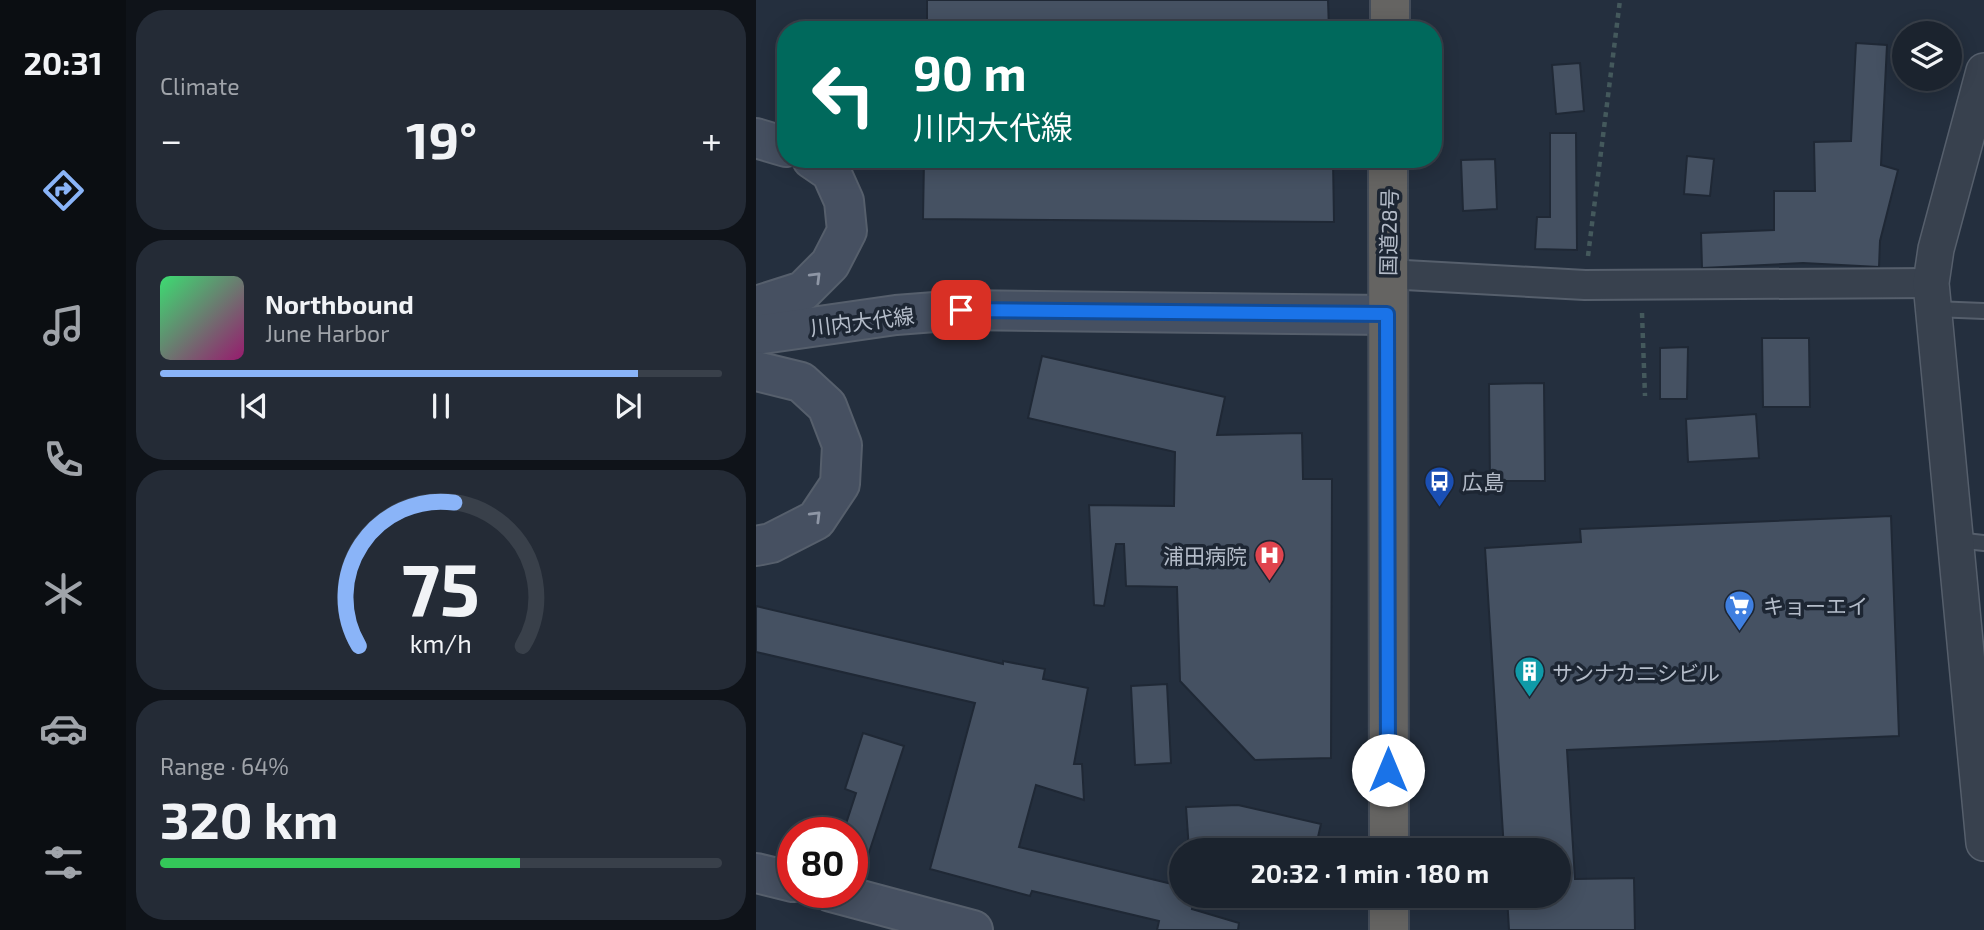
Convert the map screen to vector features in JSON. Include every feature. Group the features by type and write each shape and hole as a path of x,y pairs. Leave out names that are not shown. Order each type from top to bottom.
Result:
{"highway":[{"path":"1390,0 1390,21"},
{"name":"国道28号","path":"1388,168 1389,838"},
{"path":"1389,908 1389,930"}],"main road":[{"path":"756,138 777,144"},
{"path":"756,306 803,290 830,264 847,231 844,201 831,172 825,168"},
{"name":"川内大代線","path":"756,335 961,310 1387,314"},
{"path":"756,371 801,382 827,406 842,446 840,484 816,520 771,543 756,546"},
{"path":"756,873 777,878"},
{"path":"868,904 936,925 973,930"}],"street":[{"path":"1984,72 1936,249 1933,296 1970,542 1984,843"},
{"path":"1387,274 1585,285 1933,296"}],"lane":[{"path":"1933,296 1984,311"}],"path":[{"path":"1585,285 1620,0"},
{"path":"1641,285 1645,396"}],"building":[{"path":"927,0 1328,0 1329,21 927,21"},
{"path":"1856,43 1887,45 1881,165 1898,170 1880,241 1879,267 1803,263 1702,268 1701,233 1774,230 1774,191 1815,191 1814,142 1851,141"},
{"path":"1580,63 1584,111 1556,114 1552,65"},
{"path":"1550,133 1576,133 1577,250 1535,249 1537,217 1550,217"},
{"path":"1687,156 1714,159 1710,196 1684,194"},
{"path":"1495,159 1497,209 1463,211 1461,160"},
{"path":"924,168 1333,168 1334,222 923,219"},
{"path":"1762,338 1809,338 1810,407 1763,407"},
{"path":"1688,347 1687,399 1660,399 1660,348"},
{"path":"1042,356 1225,397 1217,435 1302,433 1303,479 1332,479 1331,758 1255,760 1180,681 1177,587 1126,586 1124,544 1116,544 1104,606 1094,605 1089,505 1174,506 1175,452 1028,418"},
{"path":"1544,383 1545,481 1490,481 1489,384"},
{"path":"1756,414 1759,458 1688,462 1686,419"},
{"name":"キョーエイ","path":"1891,516 1899,736 1567,750 1575,879 1634,878 1635,930 1509,930 1508,908 1571,908 1571,838 1503,838 1485,548 1581,542 1580,529"},
{"path":"756,606 1003,664 1003,661 1045,669 1043,679 1088,688 1074,764 1082,764 1084,800 1036,785 1019,847 1169,883 1169,908 1192,908 1239,923 1238,930 1157,930 1159,921 1032,891 1030,896 930,869 975,703 756,652"},
{"path":"1167,684 1171,763 1135,765 1131,686"},
{"path":"863,733 904,746 868,856 868,817 848,817 856,793 845,789"},
{"path":"1238,805 1321,824 1318,838 1188,838 1186,807"}],"place":[{"name":"広島","path":"1439,508"},
{"name":"浦田病院","path":"1270,582"},
{"name":"キョーエイ","path":"1740,632"},
{"name":"サンナカニシビル","path":"1529,699"}],"route":[{"path":"961,310 1387,314 1388,770"}]}
